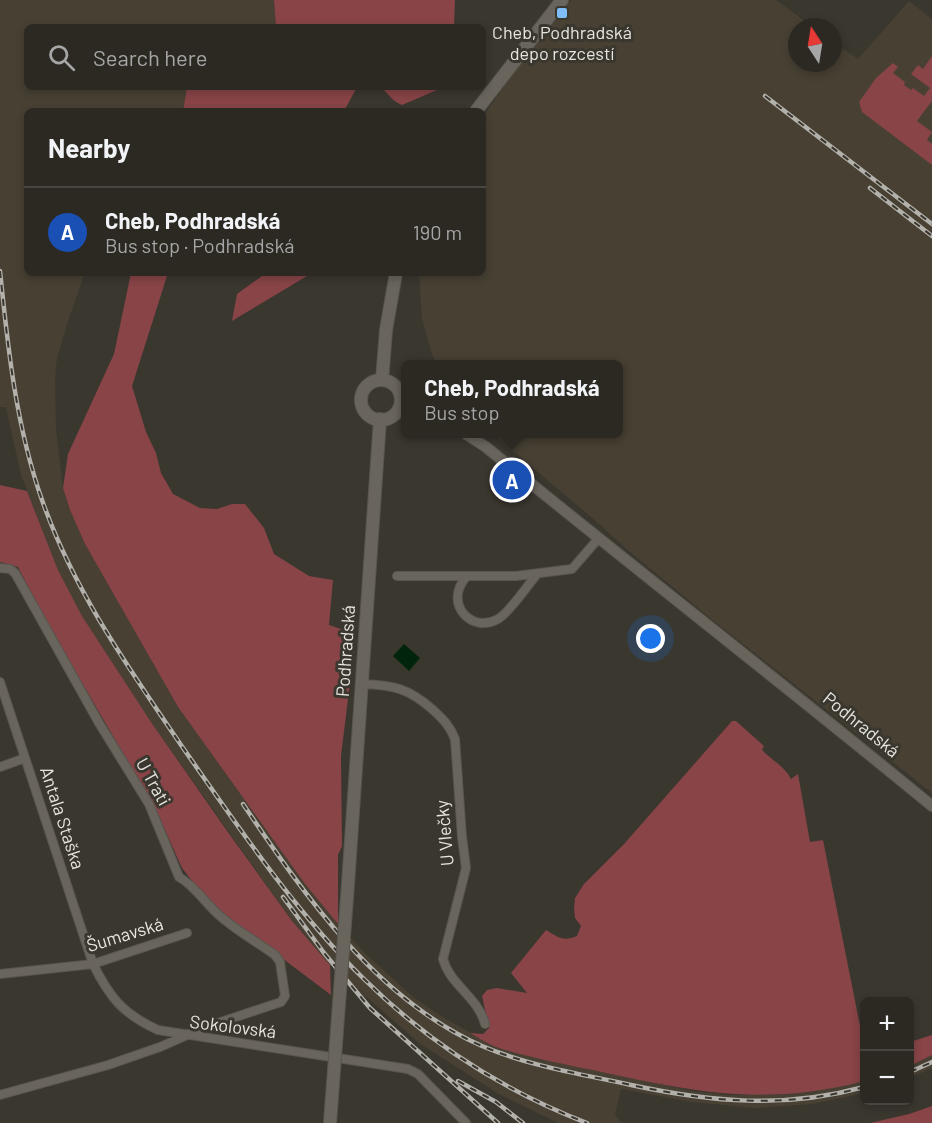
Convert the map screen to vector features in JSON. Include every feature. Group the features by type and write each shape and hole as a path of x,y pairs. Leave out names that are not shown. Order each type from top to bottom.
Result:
{"main road":[{"path":"478,108 562,0"},
{"path":"382,380 386,330 395,276"},
{"path":"401,402 397,387 382,380 374,381 367,386 361,397 362,405 372,417 380,419 391,417 401,409"},
{"name":"Podhradská","path":"330,1123 380,419"}],"street":[{"name":"Podhradská","path":"472,438 749,660 816,710 932,806"},
{"path":"397,576 516,576 572,569 598,539"},
{"name":"U Trati","path":"1,568 10,569 15,573 99,723 149,804 179,877 188,882 228,923 275,955 280,962 285,996 281,1002 183,1035"},
{"path":"466,577 458,588 457,605 467,617 482,623 500,618 537,574"},
{"name":"Antala Staška","path":"0,682 93,964 109,994 128,1014 158,1030 183,1035"},
{"name":"U Vlečky","path":"362,684 396,687 417,696 450,726 455,739 466,868 443,959 446,968 476,1004 484,1024"},
{"path":"0,767 25,758"},
{"name":"Šumavská","path":"0,974 93,964 187,933"},
{"name":"Sokolovská","path":"0,1095 108,1065 160,1047 183,1035 398,1067 418,1074 466,1123"}],"shaded area":[{"path":"0,0 274,0 276,24 24,24 24,90 186,90 184,108 24,108 24,276 84,276 57,358 55,378 56,430 63,488 85,544 178,707 305,884 367,955 413,997 441,1016 496,1047 545,1060 693,1091 729,1095 811,1092 860,1082 860,1094 813,1104 756,1108 691,1102 621,1089 615,1114 621,1123 558,1123 497,1093 419,1043 364,995 341,971 330,965 292,921 151,722 82,616 58,570 21,475 6,407 0,407"},
{"path":"274,0 455,0 454,24 276,24"},
{"path":"571,0 776,0 801,18 788,18 788,72 842,72 842,48 858,59 909,1 932,19 932,793 715,622 498,438 623,438 623,360 435,360 433,357 422,319 419,276 486,276 486,113 513,73"},
{"path":"932,56 932,101 917,121 932,132 927,140 932,144 932,165 862,112 859,102 876,78 893,63 898,67 893,73 905,82 904,85 924,96 930,88 911,74 918,65 923,69"},
{"path":"186,90 355,90 346,108 184,108"},
{"path":"383,90 437,90 402,105"},
{"path":"130,276 167,276 132,386 161,473 173,494 200,508 217,509 232,504 245,504 264,528 274,554 309,576 333,580 329,625 356,634 341,756 342,846 338,855 338,924 305,884 178,707 85,544 70,510 63,488 68,454 114,354"},
{"path":"262,276 307,276 232,321 237,294"},
{"path":"0,485 27,491 58,570 82,616 151,722 225,828 292,921 330,965 331,995 210,904 182,868 156,810 42,614 18,567 0,562"},
{"path":"404,644 420,658 409,671 393,656"},
{"path":"732,721 736,721 764,746 762,750 782,767 791,779 798,774 810,842 823,840 860,1026 860,1082 828,1089 762,1095 698,1090 632,1079 523,1055 495,1047 470,1033 483,1034 489,1028 482,996 487,990 497,988 527,993 511,973 546,930 564,939 577,936 581,926 575,918 575,898 584,884 624,844"},
{"path":"932,1035 932,1055 914,1064 914,1051 914,1041"},
{"path":"932,1055 932,1068 914,1076 914,1064"},
{"path":"932,1106 932,1123 870,1123 909,1114"}],"railway":[{"path":"765,96 932,224"},
{"path":"870,188 932,236"},
{"path":"0,271 19,416 42,500 86,597 122,657 181,745 245,837 291,897 339,954 365,980 415,1024 469,1063 526,1096 587,1123"},
{"path":"243,804 318,909 346,942 409,1002 444,1026 482,1046 518,1059 574,1073 690,1096 776,1101 834,1094 860,1088"},
{"path":"283,897 324,953 370,1008 498,1123"},
{"path":"914,1070 932,1062"},
{"path":"458,1081 496,1102 523,1123"}],"place":[{"name":"Cheb, Podhradská depo rozcestí","path":"562,13"},
{"name":"Cheb, Podhradská","path":"512,480"}]}
